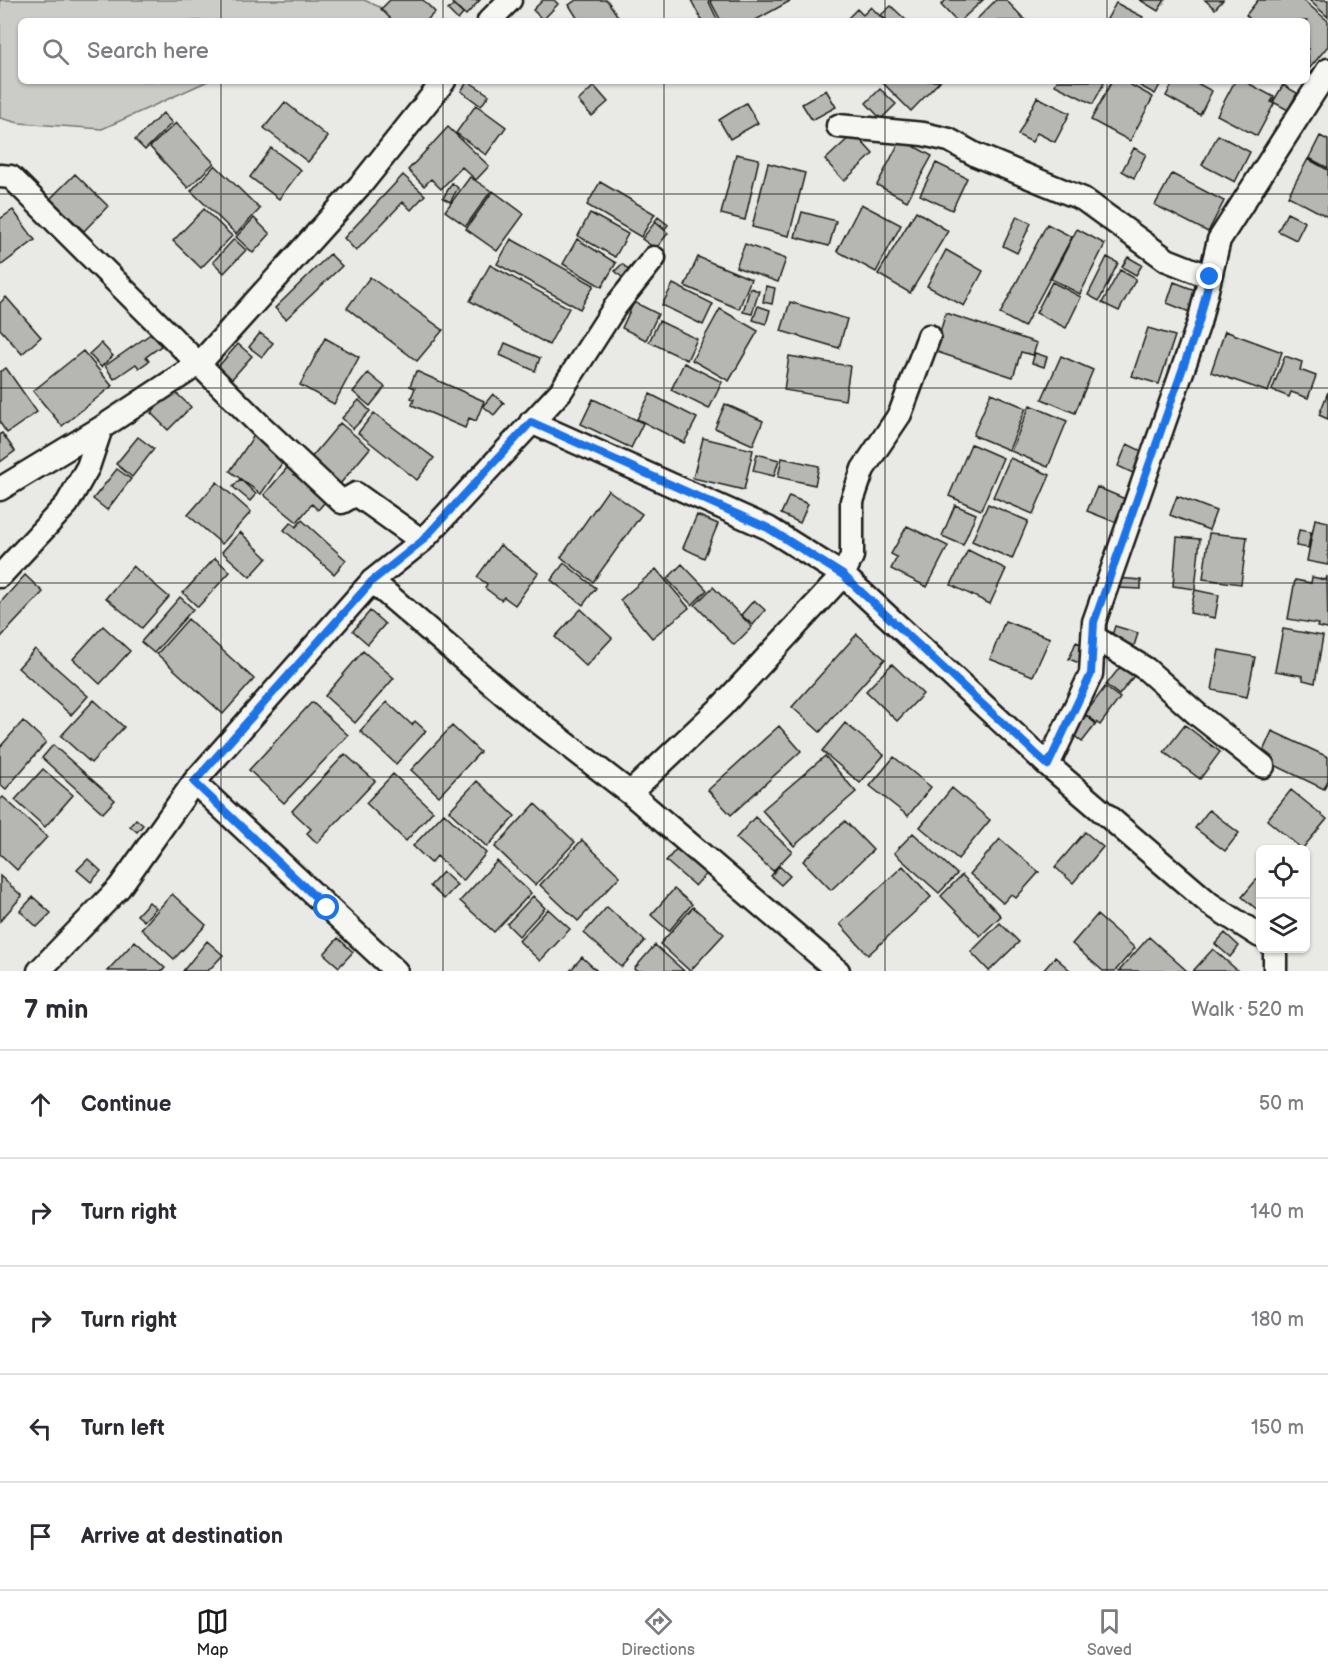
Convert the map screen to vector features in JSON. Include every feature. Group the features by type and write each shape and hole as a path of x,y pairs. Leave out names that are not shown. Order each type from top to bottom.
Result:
{"street":[{"path":"492,18 510,0"},
{"path":"1048,765 1091,674 1094,622 1199,322 1219,240 1328,70"},
{"path":"0,489 101,428 200,363 363,182 442,84"},
{"path":"838,126 922,134 949,140 976,155 1083,199 1167,260 1210,277"},
{"path":"0,176 11,177 262,427 342,502 356,494 422,541"},
{"path":"39,971 119,888 194,782 372,581 422,541 561,391 615,307 654,258"},
{"path":"630,793 721,707 843,575 852,556 852,501 863,469 900,414 929,336"},
{"path":"531,422 768,528 843,575 1048,765 1210,904 1256,933"},
{"path":"0,576 67,504 88,467 101,428"},
{"path":"372,581 514,703 630,793 838,971"},
{"path":"1094,637 1146,669 1197,714 1263,766"},
{"path":"194,782 396,971"},
{"path":"1275,953 1275,971"}],"shaded area":[{"path":"0,0 364,0 404,18 18,18 18,84 201,84 102,129 19,123 0,118"}],"building":[{"path":"390,0 423,0 435,12 429,18 390,18 381,9"},
{"path":"455,0 480,0 466,15 452,3"},
{"path":"543,0 554,0 558,4 545,18 541,18 533,10"},
{"path":"576,0 607,0 619,18 577,18 569,5"},
{"path":"691,0 708,0 717,18 700,18"},
{"path":"710,0 790,0 759,18 719,18"},
{"path":"946,0 983,0 963,18 953,18 941,5"},
{"path":"996,0 1006,0 1023,18 978,18"},
{"path":"1140,0 1165,0 1158,11"},
{"path":"1205,0 1223,0 1215,9"},
{"path":"1258,0 1303,0 1328,21 1328,46 1310,68 1310,18 1249,18 1246,15"},
{"path":"1309,0 1328,0 1328,17"},
{"path":"1116,3 1143,17 1142,18 1108,18"},
{"path":"453,5 463,14 460,18 456,18 448,10"},
{"path":"891,6 904,18 884,18 881,15"},
{"path":"871,7 882,18 848,18 857,9 863,15"},
{"path":"466,84 472,84 489,95 481,106 461,91"},
{"path":"884,84 937,84 911,111"},
{"path":"1056,84 1103,84 1093,104"},
{"path":"1110,84 1129,84 1153,97 1130,141 1091,120"},
{"path":"1137,84 1160,84 1155,94"},
{"path":"1172,84 1199,84 1212,91 1200,115 1166,96"},
{"path":"1233,84 1250,84 1274,97 1271,102 1274,104 1257,136 1217,115"},
{"path":"1283,85 1297,93 1288,110 1273,102"},
{"path":"594,86 608,102 592,116 578,101"},
{"path":"880,89 896,104 881,119 866,103"},
{"path":"826,90 836,107 812,120 802,104"},
{"path":"1037,97 1070,113 1055,142 1037,133 1032,142 1018,135"},
{"path":"285,102 328,137 308,162 264,128"},
{"path":"746,103 758,123 730,139 719,120"},
{"path":"476,105 506,127 486,155 456,133"},
{"path":"163,113 172,123 145,150 135,140"},
{"path":"176,123 214,163 188,188 150,147"},
{"path":"448,127 489,166 476,180 462,167 441,189 431,179 424,186 408,170"},
{"path":"854,133 873,154 844,181 825,160"},
{"path":"1218,135 1250,152 1235,182 1202,165"},
{"path":"1320,136 1328,140 1328,168 1309,158"},
{"path":"901,139 932,156 907,201 877,185"},
{"path":"271,148 301,170 279,199 250,177"},
{"path":"1134,148 1146,154 1134,178 1122,171"},
{"path":"736,154 759,159 745,220 721,214"},
{"path":"1308,159 1328,170 1328,217 1288,196"},
{"path":"768,163 805,173 789,236 752,227"},
{"path":"936,163 967,178 952,210 920,195"},
{"path":"215,165 260,209 236,234 191,191"},
{"path":"75,174 108,206 84,231 50,199"},
{"path":"1172,174 1224,201 1208,232 1155,205"},
{"path":"403,175 425,195 411,210 403,202 356,251 344,238"},
{"path":"470,177 491,191 466,226 445,211"},
{"path":"600,182 655,214 641,237 587,205"},
{"path":"452,183 458,188 450,202 443,198"},
{"path":"493,191 524,214 497,251 466,229"},
{"path":"861,204 901,225 876,272 837,251"},
{"path":"204,209 232,236 201,268 173,241"},
{"path":"13,210 35,240 0,266 0,219"},
{"path":"916,211 948,231 910,293 878,274"},
{"path":"802,212 836,221 829,246 795,237"},
{"path":"590,213 628,234 615,257 578,236"},
{"path":"1287,213 1305,222 1296,240 1278,231"},
{"path":"1017,216 1031,223 1017,253 1003,246"},
{"path":"658,217 668,225 665,229 655,221"},
{"path":"254,218 270,234 253,253 236,237"},
{"path":"655,222 668,233 656,249 642,239"},
{"path":"1047,224 1072,237 1024,327 1000,314"},
{"path":"1077,229 1105,244 1080,294 1051,279"},
{"path":"234,239 246,250 224,273 213,262"},
{"path":"511,239 594,285 580,309 497,264"},
{"path":"577,239 616,263 602,287 563,264"},
{"path":"745,244 786,259 778,282 736,267"},
{"path":"946,250 983,271 964,306 927,286"},
{"path":"330,254 342,266 286,319 275,308"},
{"path":"698,257 751,279 739,309 685,286"},
{"path":"1107,257 1118,263 1099,301 1088,295"},
{"path":"1128,257 1142,265 1136,275 1122,267"},
{"path":"622,264 632,272 625,280 615,271"},
{"path":"490,265 569,308 549,345 470,301"},
{"path":"1120,270 1136,279 1119,311 1102,303"},
{"path":"370,277 443,330 417,361 347,308"},
{"path":"1052,282 1081,297 1066,328 1036,313"},
{"path":"1174,282 1200,292 1192,313 1167,303"},
{"path":"673,284 713,304 703,325 662,305"},
{"path":"766,286 775,288 772,304 763,302"},
{"path":"750,288 759,291 752,314 743,312"},
{"path":"6,297 41,337 22,354 0,329 0,303"},
{"path":"634,302 658,314 646,340 622,328"},
{"path":"790,302 847,319 839,348 781,331"},
{"path":"758,306 770,310 766,324 753,320"},
{"path":"720,309 758,331 729,381 692,360"},
{"path":"946,313 1037,343 1033,355 1021,352 1013,377 934,351"},
{"path":"659,321 697,339 687,360 649,342"},
{"path":"1148,328 1175,336 1159,384 1132,376"},
{"path":"1225,331 1282,352 1268,392 1211,372"},
{"path":"152,333 161,346 146,357 149,361 139,368 136,364 114,379 105,366"},
{"path":"260,333 273,343 262,357 249,347"},
{"path":"325,338 359,357 334,404 300,385"},
{"path":"101,343 113,356 101,367 89,354"},
{"path":"505,343 540,358 535,371 500,355"},
{"path":"238,344 252,356 230,381 216,369"},
{"path":"83,351 112,386 62,426 33,391"},
{"path":"1035,353 1047,357 1044,367 1032,363"},
{"path":"789,356 850,366 845,400 784,390"},
{"path":"1061,356 1093,370 1075,413 1042,399"},
{"path":"1285,356 1302,362 1300,370 1316,376 1308,398 1291,392 1289,397 1272,390"},
{"path":"684,363 722,382 709,409 671,390"},
{"path":"6,368 37,412 7,433 0,423 0,372"},
{"path":"416,371 484,401 476,421 469,418 465,428 412,405 414,399 411,398 415,388 410,386"},
{"path":"368,373 385,387 370,406 353,392"},
{"path":"173,390 191,407 168,430 151,413"},
{"path":"1328,392 1328,419 1319,415"},
{"path":"991,393 1026,408 1009,450 973,435"},
{"path":"493,394 504,403 494,415 483,406"},
{"path":"650,394 697,418 684,443 637,419"},
{"path":"593,399 643,423 631,448 581,424"},
{"path":"359,400 370,411 353,429 342,418"},
{"path":"725,404 763,421 753,445 715,428"},
{"path":"1030,405 1067,421 1048,467 1011,451"},
{"path":"374,413 434,458 417,480 358,433"},
{"path":"340,423 370,448 335,490 305,465"},
{"path":"257,431 289,453 261,494 230,471"},
{"path":"2,433 15,451 0,462 0,434"},
{"path":"138,437 154,449 132,477 116,464"},
{"path":"703,438 753,450 744,490 693,478"},
{"path":"971,444 1003,458 981,510 949,496"},
{"path":"1127,444 1146,453 1137,475 1118,466"},
{"path":"757,454 779,460 774,476 753,471"},
{"path":"782,458 819,466 815,485 778,477"},
{"path":"1010,458 1050,475 1033,514 993,497"},
{"path":"292,462 331,495 318,510 312,504 297,522 264,495"},
{"path":"117,469 131,479 107,510 93,499"},
{"path":"240,479 256,494 250,501 233,487"},
{"path":"217,482 251,512 222,544 188,515"},
{"path":"1097,487 1125,499 1115,522 1087,511"},
{"path":"608,490 642,514 593,582 561,557"},
{"path":"789,496 808,504 800,523 781,514"},
{"path":"1177,496 1216,511 1209,530 1170,515"},
{"path":"988,504 1028,521 1012,559 972,541"},
{"path":"955,505 976,514 963,545 942,536"},
{"path":"697,515 718,524 704,558 683,548"},
{"path":"1315,519 1328,522 1328,565 1307,561"},
{"path":"302,520 346,560 334,574 284,530 291,522 296,527"},
{"path":"907,526 948,546 927,587 891,569 897,557 891,554"},
{"path":"1299,530 1311,532 1308,548 1296,546"},
{"path":"240,532 267,558 250,577 222,552"},
{"path":"1209,533 1247,537 1241,584 1203,579"},
{"path":"1177,537 1200,539 1195,589 1173,586"},
{"path":"500,545 538,573 515,605 504,597 501,600 485,588 487,584 477,577"},
{"path":"968,550 1006,569 990,604 951,585"},
{"path":"215,558 230,572 198,607 183,593"},
{"path":"564,563 596,588 583,605 551,580"},
{"path":"682,564 707,590 692,605 667,579"},
{"path":"133,566 169,597 142,628 106,598"},
{"path":"656,569 689,608 652,638 620,600"},
{"path":"25,575 43,592 0,638 0,603"},
{"path":"1327,576 1328,629 1317,627 1318,624 1288,619 1295,580 1311,583 1312,577 1326,580"},
{"path":"1117,578 1141,580 1141,589 1117,588"},
{"path":"713,587 752,627 734,645 695,605"},
{"path":"1195,590 1219,595 1215,618 1190,613"},
{"path":"180,597 193,609 154,653 141,642"},
{"path":"754,600 765,610 753,625 741,615"},
{"path":"581,609 612,638 586,666 555,637"},
{"path":"370,611 385,624 368,644 353,631"},
{"path":"188,619 254,679 223,714 157,654"},
{"path":"1005,621 1050,638 1033,676 990,659"},
{"path":"103,626 130,651 100,684 73,659"},
{"path":"1115,626 1138,633 1134,646 1111,638"},
{"path":"1283,629 1323,636 1315,683 1303,680 1303,676 1275,671"},
{"path":"857,634 885,659 820,732 792,707"},
{"path":"1076,642 1089,647 1082,664 1069,659"},
{"path":"35,649 88,696 71,715 18,668"},
{"path":"1219,650 1255,657 1247,697 1212,690"},
{"path":"363,651 394,678 355,723 325,696"},
{"path":"1124,662 1137,672 1119,695 1106,685"},
{"path":"892,664 923,694 897,721 866,691"},
{"path":"1105,687 1120,698 1100,725 1085,714"},
{"path":"94,700 124,727 91,763 61,736"},
{"path":"312,702 348,735 284,803 249,770"},
{"path":"387,702 412,725 415,721 426,731 396,764 360,731"},
{"path":"1085,715 1096,724 1082,742 1071,733"},
{"path":"23,721 46,742 6,789 0,784 0,747"},
{"path":"845,723 884,755 860,783 822,751"},
{"path":"1185,725 1220,752 1200,779 1164,752"},
{"path":"452,726 480,752 439,796 411,770"},
{"path":"779,726 801,751 731,815 708,790"},
{"path":"1272,731 1328,757 1328,780 1324,789 1260,758"},
{"path":"53,745 115,800 103,813 42,758"},
{"path":"345,754 375,781 317,843 307,833 311,829 292,811"},
{"path":"825,756 856,792 794,846 762,810"},
{"path":"894,757 931,787 908,816 870,786"},
{"path":"43,769 73,795 45,827 15,800"},
{"path":"393,774 433,811 406,841 366,803"},
{"path":"477,781 515,816 487,847 449,811"},
{"path":"952,788 990,820 958,859 920,827"},
{"path":"1291,790 1327,819 1305,845 1297,845 1267,820"},
{"path":"3,797 47,837 17,870 0,854 0,800"},
{"path":"535,804 575,842 535,885 495,847"},
{"path":"1209,810 1239,833 1225,851 1195,828"},
{"path":"444,813 486,853 463,881 437,856 431,863 413,846"},
{"path":"755,817 792,851 773,871 736,838"},
{"path":"136,819 143,825 137,832 130,826"},
{"path":"845,821 873,850 831,890 803,861"},
{"path":"1085,832 1103,847 1073,883 1055,867"},
{"path":"913,833 957,874 939,893 894,853"},
{"path":"1000,839 1039,872 1016,898 1011,894 1003,903 970,874"},
{"path":"582,840 620,876 578,921 540,885"},
{"path":"678,847 707,873 695,886 666,861"},
{"path":"88,859 101,871 91,882 77,870"},
{"path":"497,861 531,893 494,932 460,901"},
{"path":"779,866 790,876 781,885 771,876"},
{"path":"903,866 931,897 868,955 840,924"},
{"path":"443,872 457,885 444,899 430,886"},
{"path":"962,875 1001,916 980,936 941,896"},
{"path":"0,876 22,896 0,921"},
{"path":"1256,880 1256,909 1242,897"},
{"path":"674,889 692,904 669,931 651,915"},
{"path":"172,894 206,925 174,959 141,929"},
{"path":"533,896 545,908 519,936 507,924"},
{"path":"33,897 51,913 37,927 20,911"},
{"path":"149,902 156,908 144,921 137,915"},
{"path":"607,907 645,941 622,967 584,933"},
{"path":"693,907 724,934 690,971 660,944"},
{"path":"548,909 570,929 540,961 519,941"},
{"path":"1097,915 1135,948 1115,971 1103,971 1072,944"},
{"path":"1000,923 1019,942 989,971 971,952"},
{"path":"1225,933 1239,946 1230,957 1215,944"},
{"path":"1149,937 1187,971 1119,971"},
{"path":"338,938 353,952 339,967 324,954"},
{"path":"135,941 165,968 162,971 107,971"},
{"path":"207,941 223,955 208,971 183,971"},
{"path":"655,945 684,971 636,971 634,969"},
{"path":"1213,949 1238,971 1193,971"},
{"path":"582,957 597,971 570,971"},
{"path":"1055,957 1071,971 1043,971"}],"route":[{"path":"327,908 194,782 372,581 422,541 531,422 768,528 843,575 1048,765 1091,674 1094,622 1199,322 1210,277"}]}
